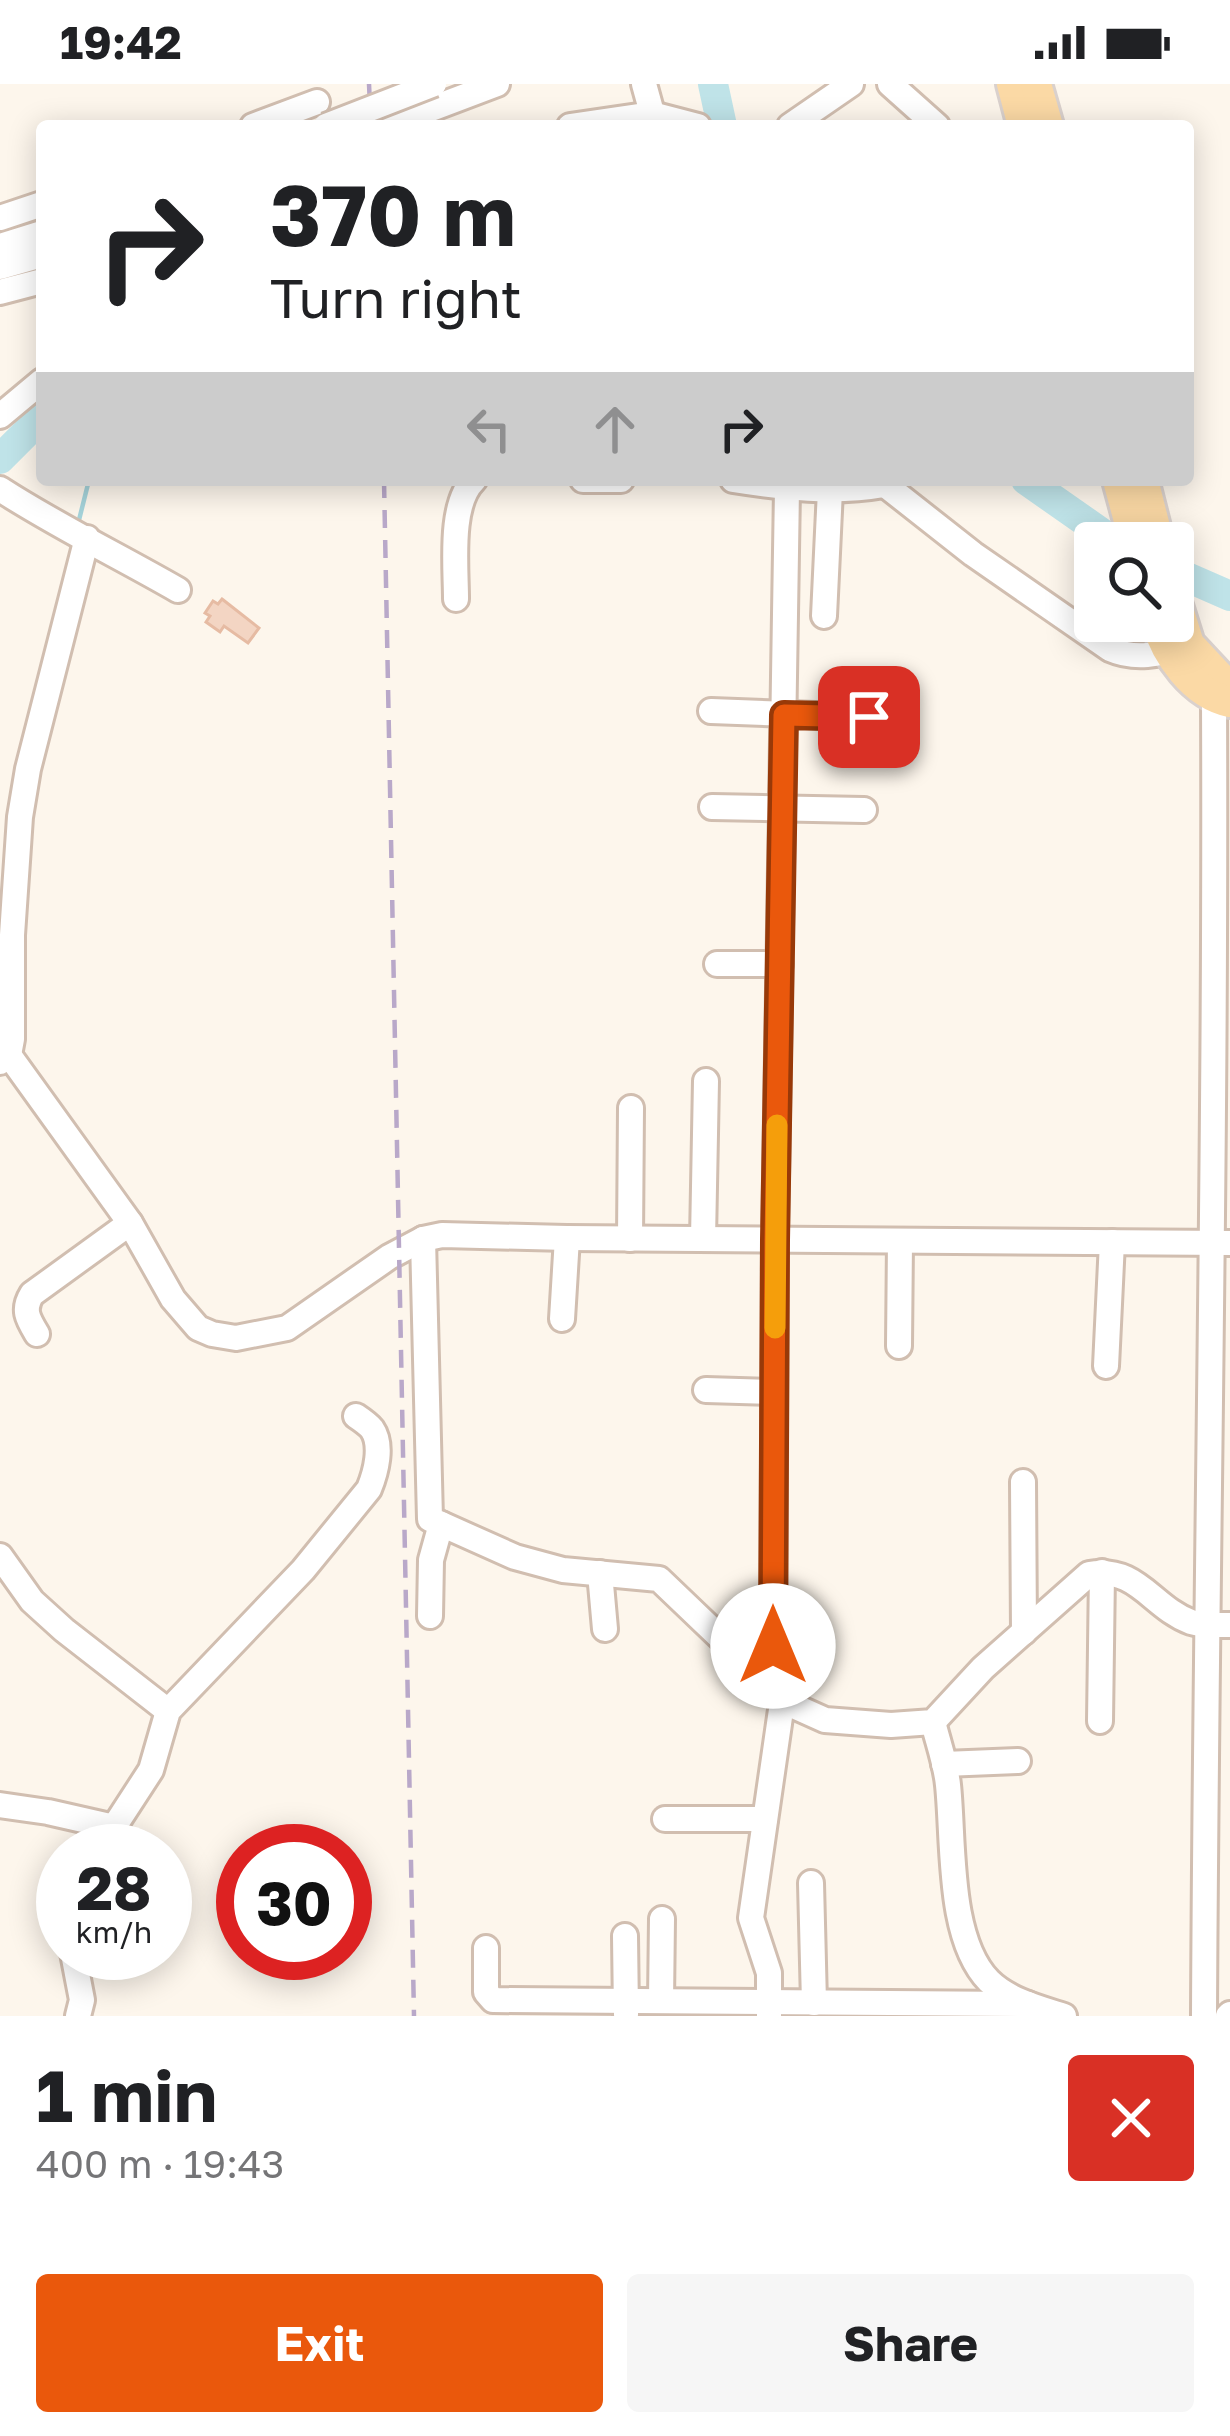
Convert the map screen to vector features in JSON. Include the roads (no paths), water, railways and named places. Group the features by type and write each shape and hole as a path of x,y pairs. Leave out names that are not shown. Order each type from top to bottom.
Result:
{"main road":[{"path":"1012,84 1021,120"},
{"path":"1036,84 1046,120"},
{"path":"1121,486 1142,522"},
{"path":"1185,642 1225,696"}],"street":[{"path":"314,115 434,84"},
{"path":"402,120 496,84"},
{"path":"644,84 654,120"},
{"path":"799,120 851,84"},
{"path":"890,84 930,120"},
{"path":"0,218 36,206"},
{"path":"0,246 36,235"},
{"path":"0,267 36,257"},
{"path":"0,292 36,283"},
{"path":"0,416 36,386"},
{"path":"456,599 457,529 462,494 469,486"},
{"path":"769,486 830,490 867,486"},
{"path":"887,486 1074,625"},
{"path":"769,2009 770,1973 752,1918 778,1692 775,1240 787,489"},
{"path":"824,616 830,490"},
{"path":"7,493 178,590"},
{"path":"80,534 20,817 12,935 14,1019 4,1058 130,1223 172,1299 198,1328 236,1338 287,1328 389,1257 442,1234 1221,1243"},
{"path":"1099,642 1135,656 1152,642"},
{"path":"1204,2016 1218,1625 1225,696"},
{"path":"711,711 869,717"},
{"path":"712,807 864,810"},
{"path":"717,964 780,964"},
{"path":"703,1239 706,1082"},
{"path":"630,1239 632,1108"},
{"path":"37,1334 26,1313 32,1294 130,1223"},
{"path":"562,1319 567,1238"},
{"path":"423,1239 430,1519 515,1557 563,1570 659,1579 796,1707 825,1720 891,1725 933,1722 983,1668 1089,1574 1121,1574 1179,1616 1218,1625"},
{"path":"899,1346 900,1240"},
{"path":"1106,1366 1112,1242"},
{"path":"706,1390 774,1392"},
{"path":"119,1824 151,1770 168,1711 304,1570 369,1489 378,1451 374,1432 356,1416"},
{"path":"1023,1482 1024,1632"},
{"path":"430,1616 431,1561 441,1524"},
{"path":"0,1556 32,1600 64,1630 168,1711"},
{"path":"1100,1721 1102,1572"},
{"path":"600,1573 605,1629"},
{"path":"933,1722 948,1780 962,1927 976,1963 1018,2008"},
{"path":"944,1764 1018,1761"},
{"path":"0,1805 48,1812 76,1824"},
{"path":"665,1820 765,1819"},
{"path":"811,1882 814,2002"},
{"path":"661,2001 662,1919"},
{"path":"625,1936 626,2008"},
{"path":"487,1948 486,1992 493,2000 561,2008 626,2008 661,2001 697,2009 769,2009 814,2002 871,2009 1018,2008 1063,2016"},
{"path":"78,1980 82,2000 78,2016"}],"waterway":[{"path":"713,84 721,120"},
{"path":"0,459 36,423"},
{"path":"78,524 88,486"},
{"path":"1035,486 1086,522"},
{"path":"1194,580 1230,596"}],"railway":[{"path":"369,84 371,120"},
{"path":"384,486 414,2016"}]}
